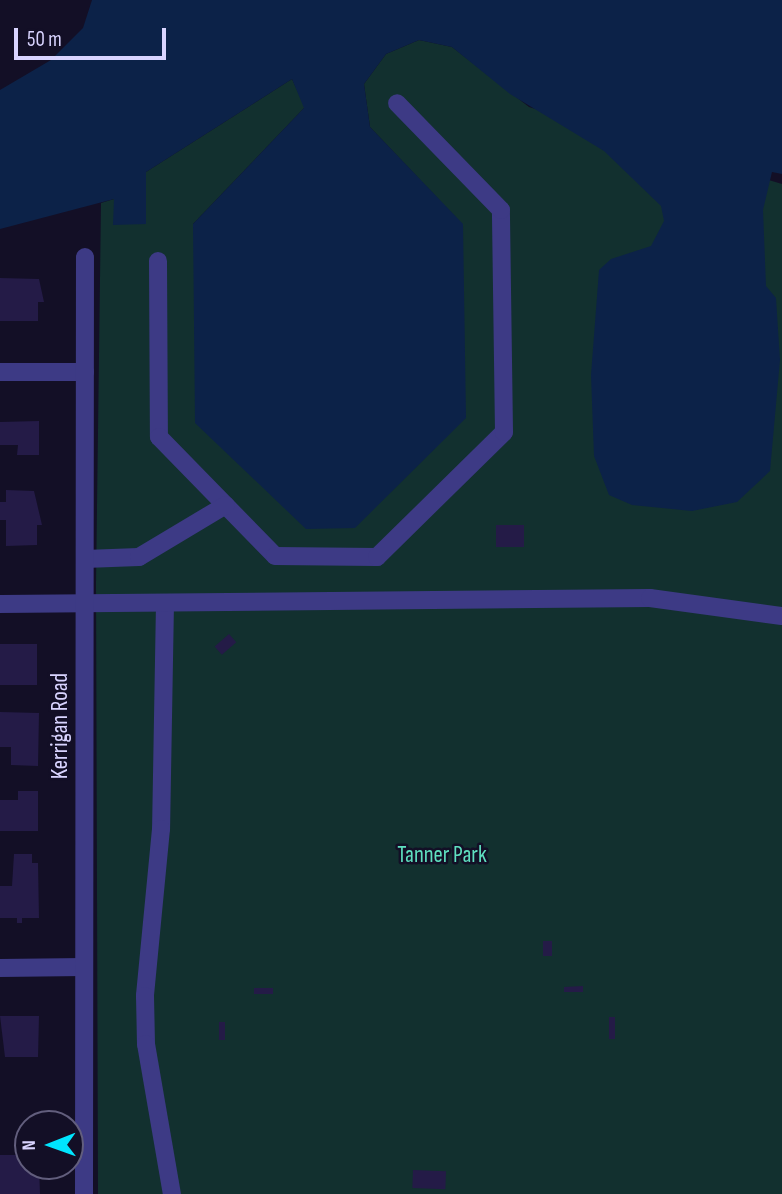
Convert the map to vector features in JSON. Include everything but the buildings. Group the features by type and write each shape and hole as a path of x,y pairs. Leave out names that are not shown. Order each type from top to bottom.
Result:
{"street":[{"path":"158,261 159,437 275,556 377,557 504,432 501,210 397,103"},
{"name":"Kerrigan Road","path":"83,1194 85,257"},
{"path":"0,372 85,372"},
{"path":"85,559 139,557 226,505"},
{"path":"0,604 650,598 782,616"},
{"path":"165,603 161,829 145,996 146,1044 172,1194"},
{"path":"0,968 84,967"}],"green space":[{"name":"Tanner Park","path":"419,40 452,47 529,107 782,184 782,1194 98,1194 96,583 101,203 114,199 146,172 292,79 305,107 193,224 463,225 370,127 364,84 386,54"}],"water":[{"path":"92,0 782,0 782,174 772,172 763,210 766,286 776,298 780,360 770,471 737,502 692,511 632,505 609,495 594,456 591,375 599,270 611,259 651,246 664,221 661,206 604,151 510,94 452,47 419,40 386,54 364,84 370,127 463,224 466,418 355,528 306,529 195,423 193,224 304,108 292,79 146,172 146,224 113,225 114,199 0,229 0,90 51,60 83,28"}]}
